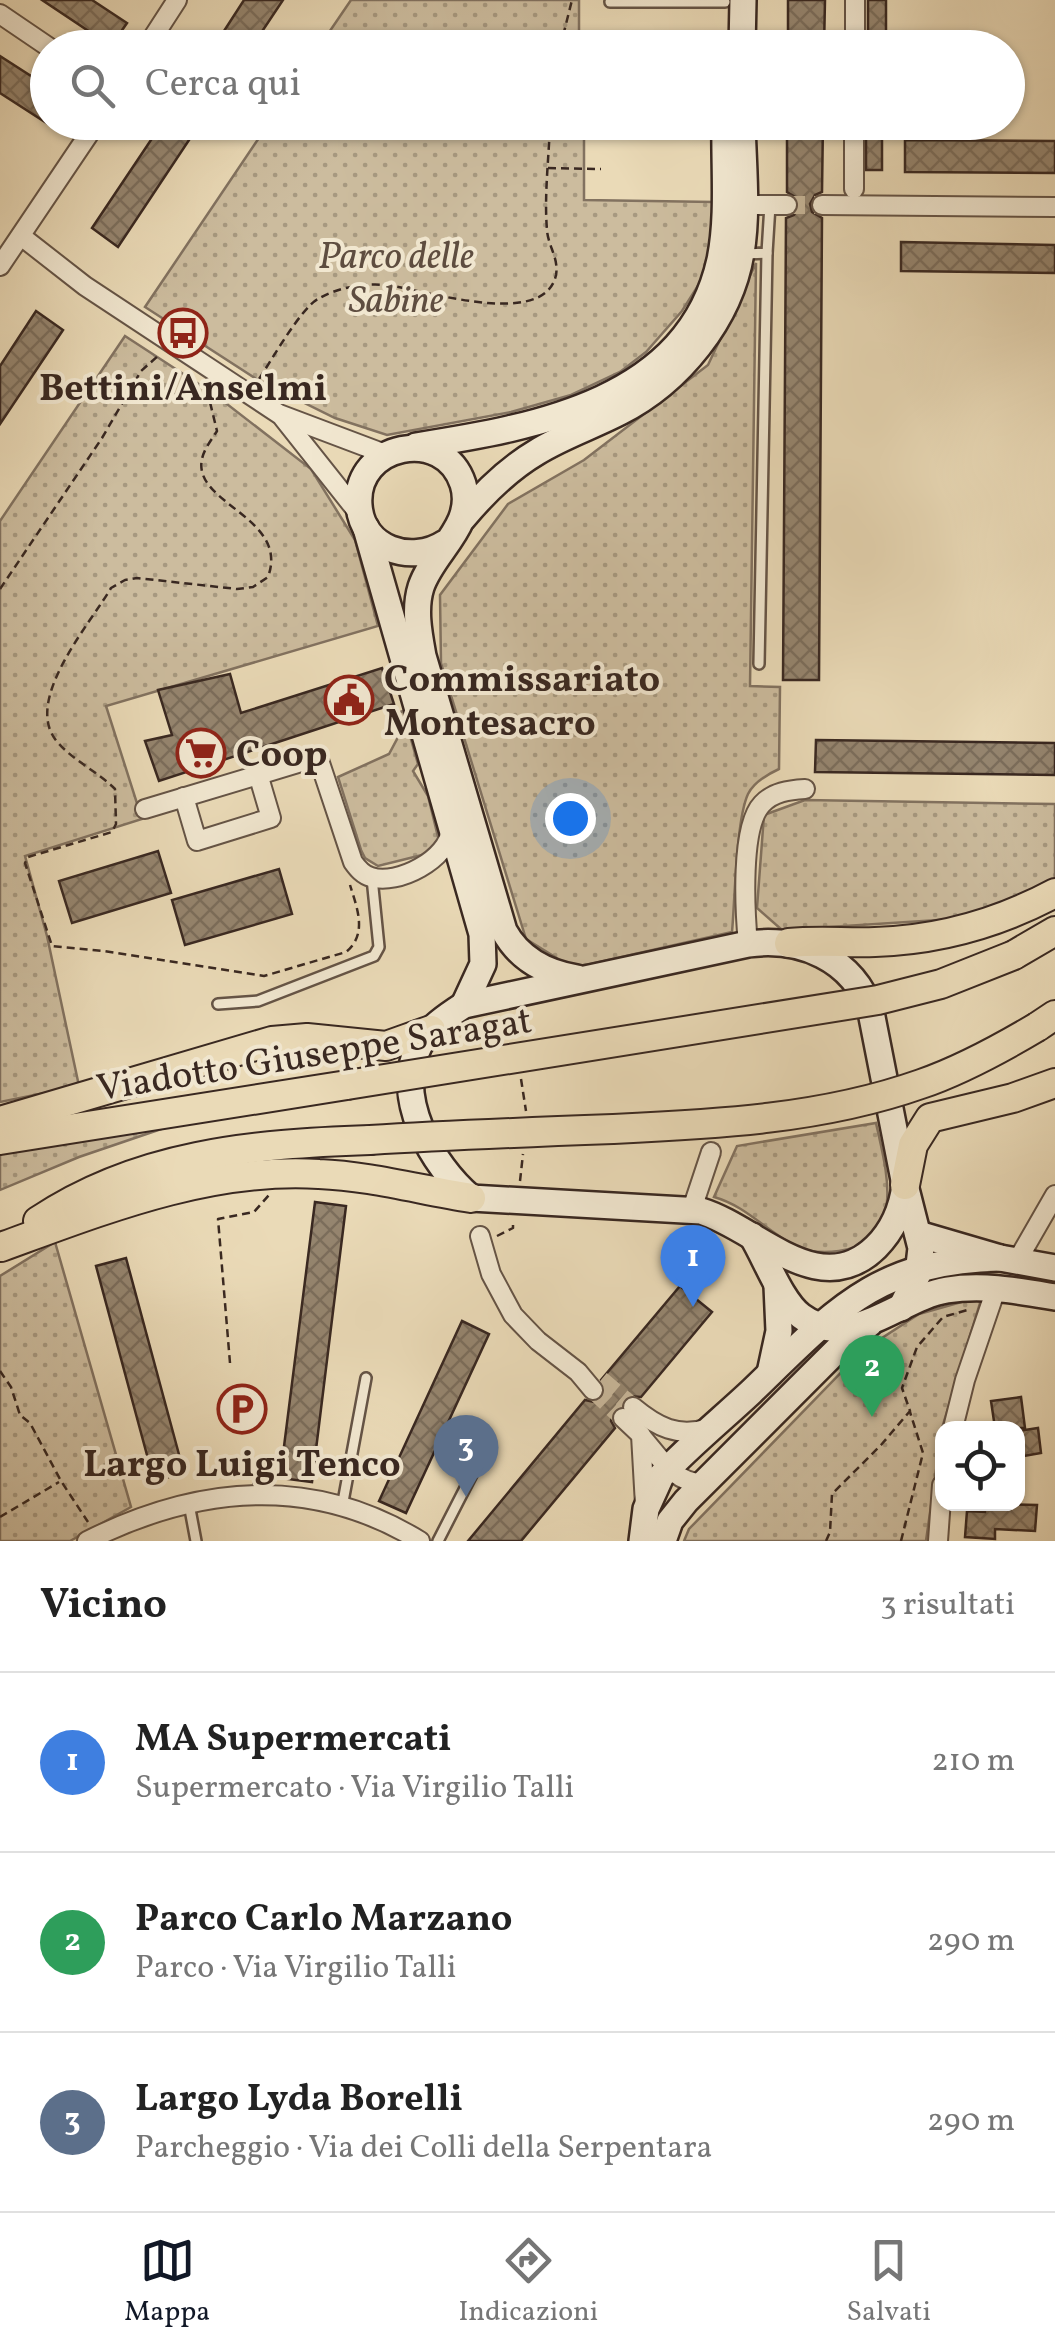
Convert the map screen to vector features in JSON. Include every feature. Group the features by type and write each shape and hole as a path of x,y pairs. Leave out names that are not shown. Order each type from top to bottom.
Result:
{"main road":[{"path":"789,943 877,942 939,936 997,920 1055,893"},
{"name":"Viadotto Giuseppe Saragat","path":"0,1140 886,998 954,980 1014,955 1055,932"},
{"path":"0,1248 80,1196 166,1162 254,1146 766,1119 871,1100 964,1067 1046,1021"},
{"path":"0,1121 278,1039 386,1046 431,1030"},
{"path":"905,1186 913,1144 930,1118 1055,1083"},
{"path":"0,1248 171,1190 246,1176 330,1174 470,1198"}],"street":[{"path":"158,30 178,0"},
{"path":"854,30 855,0"},
{"path":"727,30 731,1"},
{"path":"731,1 738,30"},
{"path":"0,14 30,34"},
{"path":"0,266 85,140"},
{"path":"581,978 545,970 526,958 512,945 498,913 419,638 419,592 428,568 445,542 496,483 535,453 627,408 673,376 700,343 730,289 741,254 726,140"},
{"path":"740,140 734,205 710,292 677,343 641,379 618,394 576,410 386,454 370,468 362,482 358,502 484,949 480,976 464,1004 431,1030 420,1046 413,1065 416,1110 433,1156 470,1198 510,1211 692,1209 731,1223 809,1266 828,1268 871,1252 888,1232 905,1186"},
{"path":"854,140 854,189"},
{"path":"734,205 778,205"},
{"path":"822,205 1055,206"},
{"path":"21,236 85,286 279,414 386,454"},
{"path":"279,414 382,545 403,554 425,553 445,542"},
{"path":"412,447 434,452 452,466 466,497 462,518"},
{"path":"145,809 318,757 353,862 372,878 418,868 444,852 451,828"},
{"path":"184,797 197,841 271,818 258,774"},
{"path":"748,944 744,887 755,813 776,794 805,788"},
{"path":"418,868 444,869 466,877"},
{"path":"464,1004 748,944 789,943 812,949 834,962 866,997 872,1012 918,1234 920,1267 900,1308"},
{"path":"692,1209 711,1152"},
{"path":"1009,1260 1055,1196"},
{"path":"918,1234 1009,1260 1055,1268"},
{"path":"480,1236 491,1274 513,1315 538,1341 597,1386"},
{"path":"752,1236 794,1311 820,1325 870,1324"},
{"path":"646,1509 669,1468 820,1325 869,1288 920,1267 960,1260 1009,1260"},
{"path":"770,1373 780,1320 774,1276"},
{"path":"662,1541 674,1516 704,1483 840,1347 870,1324 929,1294 948,1290 988,1296 1055,1298"},
{"path":"955,1421 988,1296"},
{"path":"704,1483 689,1483 669,1468 641,1435 628,1412 674,1432 698,1432 718,1423"},
{"path":"641,1435 646,1509 642,1541"},
{"path":"92,1539 189,1501 259,1494 307,1499 342,1508 420,1541"},
{"path":"938,1541 940,1511"}],"lane":[{"path":"610,2 731,1"},
{"path":"759,664 768,253 778,205"},
{"path":"741,254 768,253"},
{"path":"218,1004 258,1002 374,956 379,948 372,878"},
{"path":"342,1508 366,1378"},
{"path":"438,1541 481,1457"},
{"path":"259,1494 260,1468"},
{"path":"189,1501 196,1541"}],"path":[{"path":"564,30 572,0"},
{"path":"258,380 311,303 345,288 386,285 495,304 532,300 544,292 557,272 546,231 549,140"},
{"path":"548,168 602,169"},
{"path":"0,589 102,438 141,372 159,355"},
{"path":"206,383 217,430 202,458 202,472 209,484 260,531 272,556 272,567 268,577 238,590 137,578 111,588 54,678 47,710 49,727 58,742 114,789 116,824 112,832 28,857 31,881 52,946 264,976 346,952 354,946 360,928 349,882"},
{"path":"508,1006 514,1040"},
{"path":"522,1086 526,1106"},
{"path":"480,1236 503,1236 513,1228 515,1222 510,1211 524,1150"},
{"path":"230,1363 218,1220 254,1212 270,1192"},
{"path":"901,1541 923,1453 902,1388 918,1347 943,1317 973,1309 988,1296"},
{"path":"0,1371 11,1387 20,1415 30,1423 92,1539"},
{"path":"826,1541 832,1494 910,1410"},
{"path":"0,1517 60,1481"}],"green space":[{"path":"351,0 579,0 579,30 331,30"},
{"name":"Parco delle Sabine","path":"258,140 584,140 584,200 714,202 712,240 701,281 682,311 646,352 620,372 571,395 511,412 387,435 335,418 258,380 145,307"},
{"path":"756,263 750,686 780,687 779,769 754,786 744,806 732,932 573,968 526,939 441,663 440,595 508,504 584,460 708,365"},
{"path":"125,336 214,394 311,469 355,540 378,626 106,706 142,819 25,856 47,936 79,1086 0,1102 0,521"},
{"path":"403,711 418,764 413,771 428,796 439,841 426,854 378,866 365,858 361,850 338,777 389,754 397,739 390,716"},
{"path":"805,800 1055,804 1055,880 970,918 782,930 757,908 764,815"},
{"path":"876,1123 887,1200 884,1218 861,1245 833,1252 804,1249 736,1206 714,1197 737,1146"},
{"path":"173,1125 79,1157 0,1190 0,1153"},
{"path":"55,1242 131,1507 70,1541 0,1541 0,1276"},
{"path":"979,1297 944,1421 935,1421 935,1477 926,1541 684,1541 689,1529 862,1351 919,1314"}],"building":[{"path":"42,0 92,0 127,23 122,30 87,30"},
{"path":"244,0 283,0 263,30 225,30"},
{"path":"788,0 825,0 824,30 788,30"},
{"path":"868,0 886,0 886,30 868,30"},
{"path":"0,56 30,75 30,112 0,93"},
{"path":"151,140 189,140 118,247 92,228"},
{"path":"787,140 823,140 822,192 810,204 812,212 822,218 819,680 783,680 786,218 794,215 799,206 797,198 787,192"},
{"path":"866,140 882,140 882,170 866,170"},
{"path":"905,140 1055,141 1055,173 905,172"},
{"path":"901,242 1055,245 1055,273 901,271"},
{"path":"36,311 63,330 0,424 0,366"},
{"path":"382,668 394,704 159,781 145,741 172,735 158,690 230,674 241,713"},
{"path":"816,740 1055,743 1055,775 815,772"},
{"path":"158,851 171,893 72,923 59,881"},
{"path":"279,869 292,914 185,945 172,900"},
{"path":"315,1202 346,1206 312,1482 280,1478"},
{"path":"126,1258 184,1473 154,1481 96,1266"},
{"path":"680,1286 712,1312 641,1397 628,1396 613,1410 611,1421 615,1428 521,1541 468,1541 585,1400 602,1399 605,1389 601,1380"},
{"path":"462,1321 489,1334 406,1513 379,1501"},
{"path":"1021,1397 1024,1421 994,1421 991,1401"},
{"path":"1038,1428 1041,1453 1025,1456 1025,1430"},
{"path":"1025,1505 1037,1505 1035,1531 995,1529 995,1539 965,1537 967,1511 1025,1511"}],"tunnel":[{"path":"787,205 822,205"},
{"path":"601,1380 633,1407"},
{"path":"593,1390 623,1418"}],"place":[{"name":"Bettini/Anselmi","path":"183,333"},
{"name":"Commissariato Montesacro","path":"349,700"},
{"name":"Coop","path":"201,753"},
{"name":"MA Supermercati","path":"693,1307"},
{"name":"Largo Luigi Tenco","path":"242,1409"},
{"name":"Parco Carlo Marzano","path":"872,1417"},
{"name":"Largo Lyda Borelli","path":"466,1497"}]}
